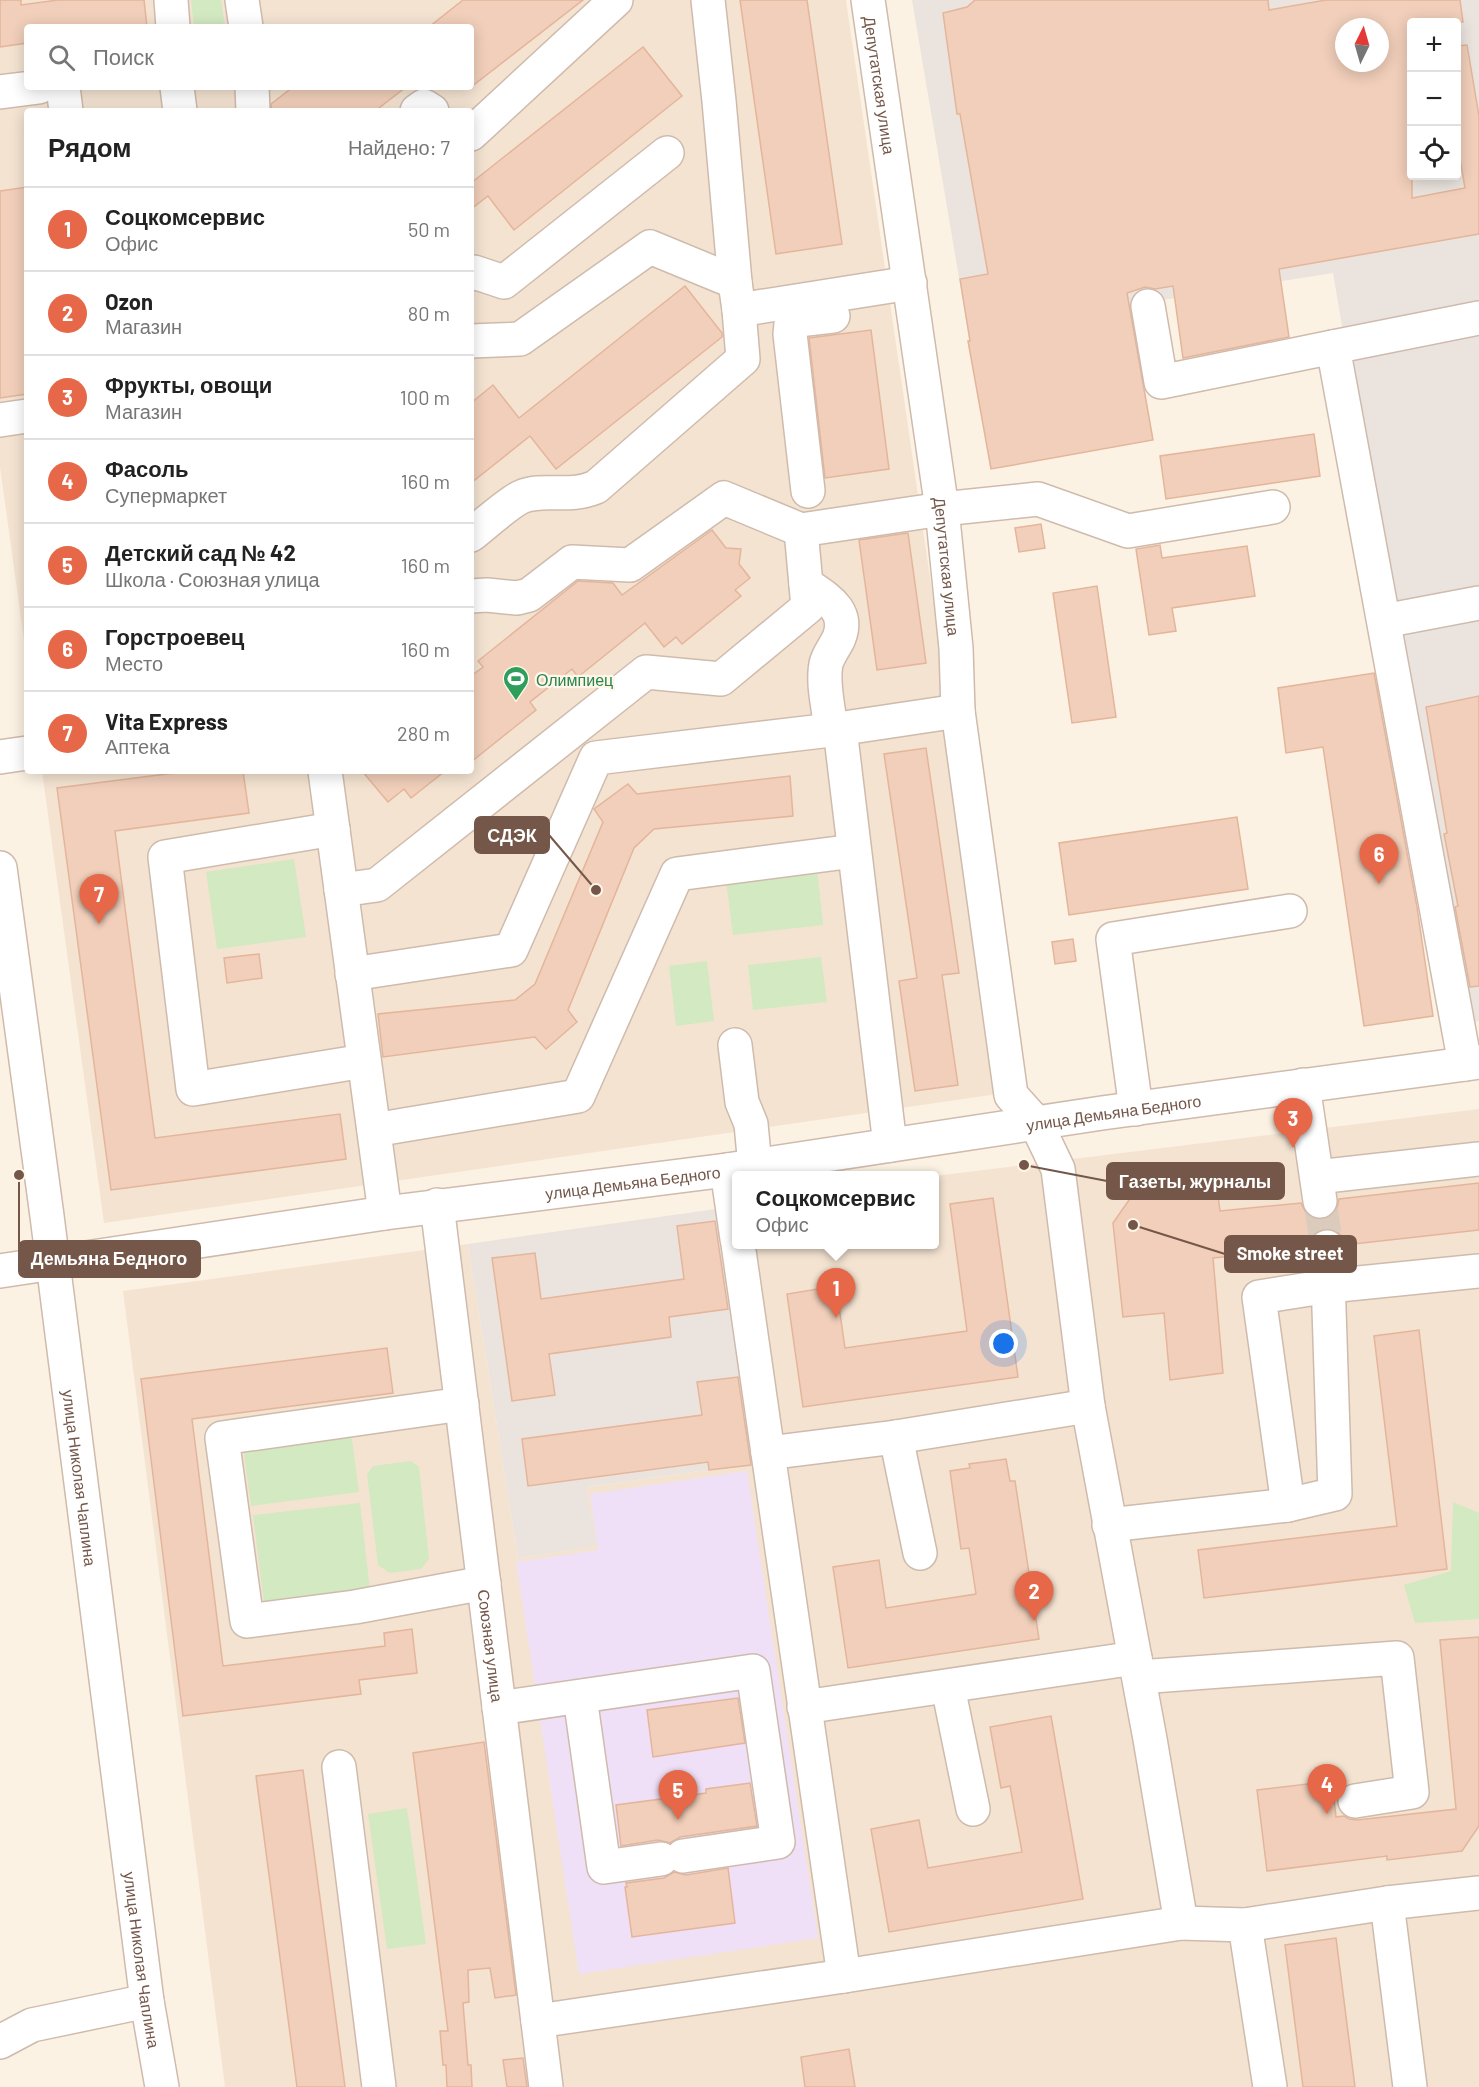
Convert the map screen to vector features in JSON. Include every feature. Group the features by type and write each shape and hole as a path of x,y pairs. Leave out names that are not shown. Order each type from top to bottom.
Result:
{"street":[{"path":"171,0 173,24"},
{"path":"242,0 246,24"},
{"path":"474,131 616,0"},
{"path":"474,533 521,498 540,493 584,492 596,487 743,359 708,0"},
{"name":"Депутатская улица","path":"868,0 942,509 956,648 958,711 1011,1095 1036,1123 1058,1169 1088,1406 1137,1668 1181,1923"},
{"path":"0,92 24,89"},
{"path":"63,90 66,108"},
{"path":"177,90 180,108"},
{"path":"252,90 253,108"},
{"path":"474,272 504,282 667,153"},
{"path":"474,341 520,339 650,247 737,296 912,295"},
{"path":"808,491 790,324 798,320 912,295"},
{"path":"1148,306 1161,382 1479,318"},
{"path":"1333,347 1384,621 1472,1063"},
{"path":"0,420 24,416"},
{"path":"474,596 517,598 529,595 572,562 630,565 724,498 801,530 942,509 1038,499 1128,531 1273,507"},
{"path":"341,890 377,885 646,672 721,679 808,607 801,530"},
{"path":"806,584 831,602 840,612 842,623 839,637 826,662 825,676 854,850 890,1145"},
{"path":"1384,621 1479,603"},
{"path":"352,974 511,950 596,758 835,729 958,711"},
{"path":"0,757 24,753"},
{"path":"325,774 385,1213"},
{"path":"333,829 165,857 193,1089 364,1061"},
{"path":"374,1130 578,1096 677,874 854,850"},
{"name":"улица Николая Чаплина","path":"0,868 147,2001 162,2087"},
{"path":"1136,1109 1113,939 1290,911"},
{"path":"735,1044 742,1102 751,1124 741,1171"},
{"name":"улица Демьяна Бедного","path":"0,1271 437,1205 741,1168 1036,1123 1472,1063"},
{"path":"1303,1085 1318,1189 1479,1160"},
{"name":"Союзная улица","path":"437,1205 546,2087"},
{"path":"1109,1525 1288,1504 1335,1494 1327,1247"},
{"path":"739,1249 844,1976"},
{"path":"1288,1504 1259,1297 1329,1286 1479,1271"},
{"path":"462,1404 222,1438 247,1621 355,1607 484,1583"},
{"path":"768,1453 896,1437 1088,1406"},
{"path":"896,1437 921,1553"},
{"path":"804,1707 948,1687 1137,1668 1397,1658 1412,1792 1355,1801"},
{"path":"499,1708 753,1671 778,1842 604,1867 580,1697"},
{"path":"948,1687 974,1809"},
{"path":"339,1767 377,2087"},
{"path":"537,2020 844,1976 1181,1923 1245,1925 1387,1903 1479,1893"},
{"path":"1387,1903 1410,2087"},
{"path":"1245,1925 1270,2087"},
{"path":"0,2042 32,2025 147,2001"}],"shaded area":[{"path":"0,0 846,0 1005,1093 104,1223 42,774 474,774 474,108 24,108 24,640 0,467"},
{"path":"912,0 1479,0 1479,1021 1462,1024 1333,273 968,331"},
{"path":"1479,1109 1479,2087 225,2087 123,1291 468,1244 518,1558 596,1546 586,1487 779,1460 753,1249 939,1249 939,1176"},
{"path":"732,1207 732,1249 744,1249 779,1460 586,1487 597,1546 518,1558 468,1244"},
{"path":"747,1471 818,1938 579,1974 516,1562 598,1550 590,1494"}],"green space":[{"path":"191,0 221,0 225,24 194,24"},
{"path":"294,859 306,937 217,949 206,872"},
{"path":"817,868 823,925 733,935 726,879"},
{"path":"821,957 827,1002 753,1010 748,965"},
{"path":"707,961 714,1021 676,1026 669,966"},
{"path":"351,1432 359,1492 251,1506 243,1446"},
{"path":"411,1461 419,1467 429,1559 421,1569 390,1573 378,1565 367,1474 373,1466"},
{"path":"1453,1502 1479,1513 1479,1619 1415,1623 1404,1585 1451,1571"},
{"path":"360,1503 370,1591 264,1603 253,1515"},
{"path":"407,1808 426,1944 387,1949 368,1814"}],"building":[{"path":"0,0 21,0 21,5 58,0 144,0 147,24 24,24 24,43 0,47"},
{"path":"463,0 583,0 474,85 474,24 433,24"},
{"path":"740,0 807,0 842,244 776,254"},
{"path":"975,0 1268,0 1269,10 1326,0 1460,0 1463,22 1461,18 1407,18 1407,180 1412,180 1412,198 1465,188 1461,164 1461,46 1467,45 1479,116 1479,234 1279,269 1289,337 1183,358 1173,286 1155,289 1145,287 1127,293 1153,440 991,469 968,341 970,341 960,279 988,274 960,114 957,114 943,13 967,7"},
{"path":"643,47 682,96 514,230 488,196 474,207 474,181"},
{"path":"289,90 402,90 379,108 272,108 271,104"},
{"path":"24,187 24,394 0,398 0,191"},
{"path":"685,286 722,333 722,337 556,469 530,436 474,481 474,401 493,385 519,418"},
{"path":"871,330 889,469 825,478 809,338"},
{"path":"1314,434 1320,476 1166,499 1160,456"},
{"path":"1041,524 1045,548 1019,552 1015,528"},
{"path":"712,530 726,548 741,549 739,564 750,578 735,590 741,596 682,644 676,637 664,647 645,623 578,677 572,669 530,702 536,710 474,760 474,674 483,667 478,661 578,581 613,583 622,595"},
{"path":"908,533 926,663 877,670 859,540"},
{"path":"1160,545 1162,558 1247,546 1255,596 1172,608 1176,631 1149,635 1136,549"},
{"path":"1097,586 1116,717 1072,723 1053,593"},
{"path":"1374,673 1417,907 1433,1016 1364,1026 1323,747 1286,753 1278,688"},
{"path":"1479,696 1479,986 1470,987 1455,907 1458,906 1444,834 1447,833 1426,707"},
{"path":"926,748 959,973 942,975 958,1085 915,1091 899,981 917,978 884,754"},
{"path":"167,774 243,774 249,813 115,831 155,1138 340,1114 346,1159 111,1190 57,788"},
{"path":"365,774 441,774 411,798 404,789 388,802"},
{"path":"790,776 793,816 654,829 634,848 568,1010 577,1022 546,1049 535,1037 383,1057 378,1014 515,1000 535,984 603,822 594,809 628,784 637,794"},
{"path":"1237,817 1248,889 1069,915 1059,843"},
{"path":"1073,939 1076,961 1055,964 1052,942"},
{"path":"259,954 262,978 227,983 224,958"},
{"path":"1216,1180 1220,1211 1301,1203 1306,1213 1322,1220 1332,1215 1339,1199 1479,1183 1479,1230 1345,1245 1343,1237 1336,1231 1326,1228 1317,1231 1311,1238 1308,1249 1213,1258 1223,1373 1170,1380 1164,1313 1123,1317 1113,1223 1136,1190"},
{"path":"993,1198 1018,1377 803,1407 787,1294 836,1286 845,1348 967,1331 950,1204"},
{"path":"715,1221 728,1309 669,1317 671,1337 549,1354 555,1395 512,1401 492,1258 535,1253 541,1299 684,1279 677,1226"},
{"path":"1419,1330 1447,1569 1204,1598 1198,1550 1397,1526 1374,1336"},
{"path":"387,1348 393,1393 192,1419 223,1666 385,1646 384,1633 412,1629 417,1673 359,1680 361,1694 183,1716 141,1379"},
{"path":"738,1377 751,1465 709,1470 708,1462 528,1486 522,1439 702,1415 697,1382"},
{"path":"1006,1459 1010,1481 1015,1481 1039,1639 848,1668 833,1567 879,1560 886,1608 976,1594 969,1548 961,1549 950,1471 970,1468 969,1464"},
{"path":"1479,1637 1479,1826 1462,1851 1387,1860 1387,1856 1267,1871 1257,1790 1332,1781 1336,1817 1344,1816 1357,1820 1456,1809 1440,1640"},
{"path":"738,1698 745,1743 653,1757 647,1710"},
{"path":"1051,1716 1083,1899 889,1932 871,1829 919,1820 928,1868 1022,1852 1010,1786 1001,1788 990,1727"},
{"path":"484,1742 516,1995 495,1998 490,1968 468,1970 469,2002 463,2003 472,2087 447,2087 440,2031 448,2031 413,1753"},
{"path":"303,1770 345,2087 297,2087 256,1776"},
{"path":"750,1783 757,1826 680,1837 670,1843 658,1840 621,1846 616,1805 706,1793 706,1789"},
{"path":"728,1868 735,1923 632,1937 626,1883 664,1878 674,1872 686,1875"},
{"path":"1336,1938 1355,2087 1303,2087 1285,1945"},
{"path":"849,2049 855,2087 805,2087 801,2057"},
{"path":"523,2058 527,2087 507,2087 503,2060"}],"tunnel":[{"path":"1320,1201 1327,1247"}],"place":[{"name":"Олимпиец","path":"516,702"},
{"name":"Горстроевец","path":"1379,884"},
{"name":"СДЭК","path":"596,890"},
{"name":"Vita Express","path":"99,924"},
{"name":"Фрукты, овощи","path":"1293,1148"},
{"name":"Газеты, журналы","path":"1024,1165"},
{"name":"Демьяна Бедного","path":"19,1175"},
{"name":"Smoke street","path":"1133,1225"},
{"name":"Соцкомсервис","path":"836,1318"},
{"name":"Ozon","path":"1034,1621"},
{"name":"Фасоль","path":"1327,1814"},
{"name":"Детский сад № 42","path":"678,1820"}]}
